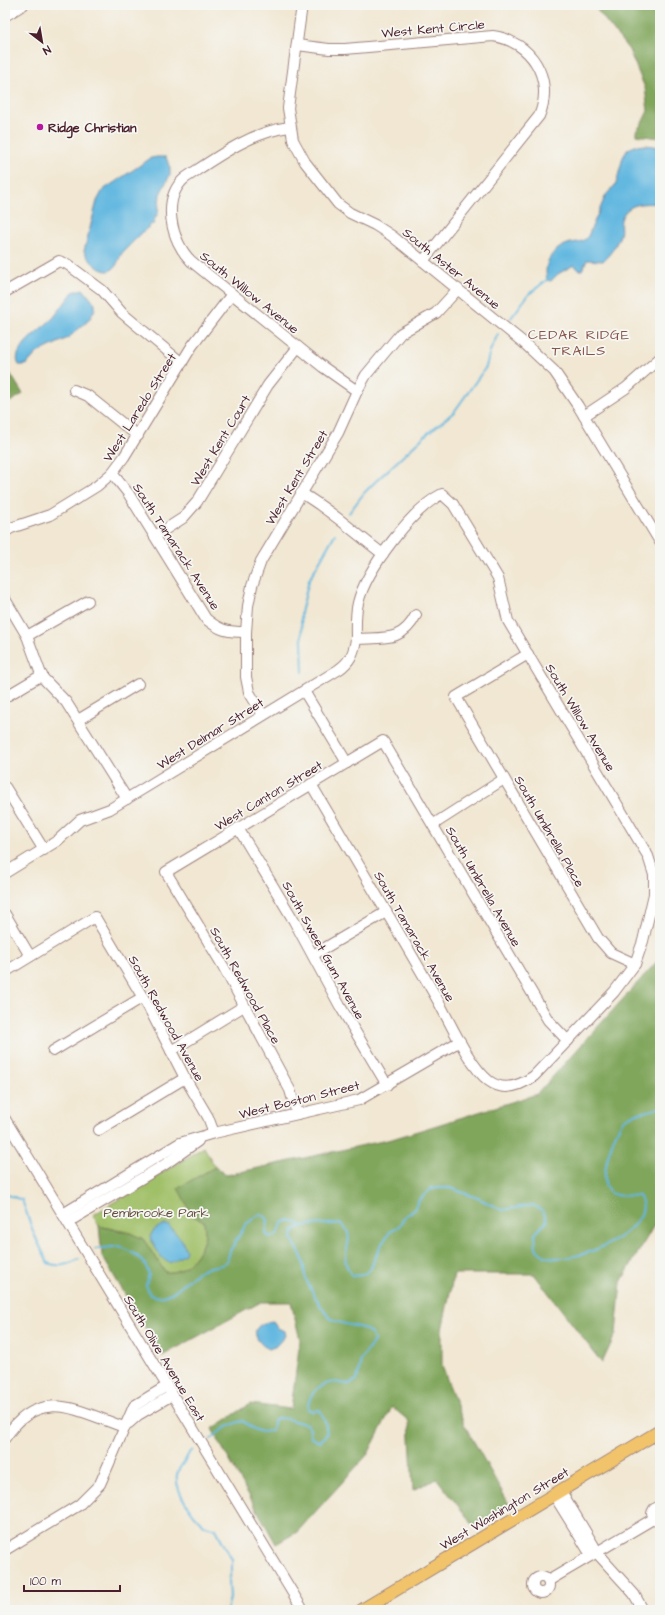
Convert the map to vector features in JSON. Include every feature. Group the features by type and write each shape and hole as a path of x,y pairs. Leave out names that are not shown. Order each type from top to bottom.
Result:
{"main road":[{"name":"West Washington Street","path":"362,1610 660,1431"}],"street":[{"path":"5,16 23,5"},
{"name":"South Aster Avenue","path":"302,5 288,99 289,127 300,155 338,204 356,216 381,228 544,360 562,382 584,416 660,542"},
{"name":"West Kent Circle","path":"297,45 329,49 345,49 493,36 515,42 527,52 537,64 544,88 539,116 423,261"},
{"name":"South Willow Avenue","path":"289,127 271,130 256,135 191,174 176,187 171,200 170,210 176,234 184,254 338,379 357,391"},
{"path":"5,292 59,261 67,264 102,290 122,313 182,362"},
{"name":"West Kent Street","path":"263,715 248,687 246,632 249,597 257,569 267,549 338,433 366,375 398,336 411,326 436,313 458,289"},
{"name":"West Laredo Street","path":"5,532 12,528 50,515 97,486 112,473 138,436 198,337 232,294"},
{"name":"West Kent Court","path":"155,536 183,518 197,502 268,385 298,347"},
{"path":"584,416 626,388 660,358"},
{"path":"74,390 88,396 138,436"},
{"name":"South Tamarack Avenue","path":"112,473 128,493 206,619 226,632 246,632"},
{"path":"301,493 326,508 355,534 383,554"},
{"name":"South Willow Avenue","path":"442,494 453,504 498,578 508,621 599,771 604,783 648,856 652,866 655,884 654,894 635,964"},
{"name":"West Delmar Street","path":"5,873 57,841 80,820 110,809 304,691 347,663 355,650 356,614 361,592 383,554 410,520 430,502 442,494"},
{"path":"5,599 27,636 42,675 66,702 127,799"},
{"path":"27,636 88,601"},
{"path":"356,640 383,639 396,636 406,629 416,615"},
{"name":"South Umbrella Place","path":"528,654 456,697 603,946 611,953 635,964"},
{"path":"5,697 42,675"},
{"path":"78,720 138,684"},
{"path":"304,691 347,763"},
{"name":"West Canton Street","path":"166,872 383,740"},
{"name":"South Umbrella Avenue","path":"383,740 434,824 548,1020 568,1041"},
{"path":"434,824 504,779"},
{"name":"South Tamarack Avenue","path":"311,784 477,1069 485,1077 499,1086 518,1086 534,1076 568,1041"},
{"path":"5,787 44,850"},
{"name":"South Sweet Gum Avenue","path":"238,828 387,1085"},
{"name":"South Redwood Place","path":"166,872 244,1006 290,1090 297,1114"},
{"path":"313,955 386,912"},
{"path":"5,914 30,956 5,972"},
{"name":"South Redwood Avenue","path":"30,956 95,917 143,997 185,1078 208,1117 214,1132"},
{"path":"568,1041 614,992 635,964"},
{"path":"52,1051 143,997"},
{"path":"171,1051 244,1006"},
{"name":"West Boston Street","path":"65,1218 180,1144 214,1132 359,1100 460,1041"},
{"path":"99,1130 185,1078"},
{"name":"South Olive Avenue East","path":"5,1119 303,1610"},
{"path":"5,1550 79,1505 100,1484 124,1427 169,1390"},
{"path":"5,1438 16,1423 27,1413 50,1406 65,1406 124,1427"},
{"path":"557,1493 594,1546 596,1552 634,1594 643,1610"},
{"path":"548,1581 596,1552 656,1520 652,1511 660,1506"}],"green space":[{"path":"593,5 660,5 660,138 636,135 636,131 641,125 648,111 645,88 629,50"},
{"path":"5,365 23,394 5,405"},
{"path":"660,958 660,1215 621,1282 616,1333 602,1363 534,1274 454,1274 442,1330 442,1366 464,1424 509,1504 474,1526 437,1479 413,1490 409,1421 392,1407 368,1454 297,1532 276,1544 212,1429 250,1404 291,1409 300,1340 291,1302 261,1302 162,1356 102,1256 99,1226 130,1233 143,1239 165,1272 178,1270 190,1263 194,1258 202,1246 205,1233 204,1221 193,1216 178,1188 215,1167 226,1175 392,1139 537,1094"},
{"name":"Pembrooke Park","path":"204,1147 215,1167 178,1188 198,1212 203,1220 205,1228 205,1237 196,1255 190,1262 174,1272 165,1272 143,1239 130,1233 99,1226 93,1215"}],"water":[{"path":"646,145 660,147 660,204 638,204 629,208 625,212 621,219 621,233 619,238 611,253 603,261 587,260 582,270 579,270 574,265 558,274 551,281 547,280 546,273 548,261 554,252 565,245 583,241 588,236 606,195 616,184 623,157 628,149 635,146"},
{"path":"166,157 170,168 170,175 160,194 158,213 154,220 155,224 148,227 123,252 117,264 110,271 97,267 84,251 97,201 103,190 151,158"},
{"path":"83,289 95,304 95,309 89,320 68,338 37,353 26,365 19,365 17,359 23,345 54,317 73,292"},
{"path":"162,1225 168,1225 182,1240 186,1251 185,1254 170,1263 161,1256 150,1237 153,1231"},
{"path":"273,1321 278,1328 284,1331 285,1336 275,1347 268,1349 258,1340 256,1332 260,1325"}],"waterway":[{"path":"511,318 529,294 548,279"},
{"path":"349,513 364,493 375,482 428,433 454,412 486,367 490,351 498,334"},
{"path":"303,672 301,613 309,580 335,534"},
{"path":"211,1439 226,1428 243,1421 260,1431 264,1432 272,1430 273,1422 277,1418 281,1418 306,1424 310,1429 311,1438 320,1442 327,1434 325,1421 320,1410 312,1411 308,1409 312,1394 319,1387 329,1383 334,1382 349,1384 357,1380 361,1360 374,1341 372,1335 368,1331 335,1321 330,1318 324,1310 306,1280 302,1258 292,1238 294,1230 299,1227 311,1225 340,1223 346,1229 348,1236 349,1242 346,1254 348,1268 353,1276 362,1275 370,1270 380,1247 389,1233 399,1226 405,1216 414,1210 418,1201 432,1188 450,1188 478,1198 502,1210 533,1205 543,1211 547,1221 535,1234 536,1248 543,1255 554,1258 573,1256 592,1251 605,1246 622,1235 631,1228 642,1213 643,1204 639,1196 617,1195 613,1194 607,1189 605,1173 613,1139 622,1122 631,1115 660,1107"},
{"path":"5,1194 22,1200 34,1234 48,1263 56,1265 68,1264 79,1259"},
{"path":"95,1249 120,1246 136,1255 145,1264 149,1274 146,1285 150,1295 160,1297 172,1293 198,1272 210,1267 222,1265 227,1261 230,1251 246,1224 260,1214 264,1215 268,1220 266,1234 269,1237 275,1236 279,1232 282,1223 290,1220 301,1225"},
{"path":"193,1450 179,1469 177,1475 178,1488 185,1502 195,1516 204,1525 216,1529 232,1560 232,1570 229,1580 230,1598 227,1610"}],"place":[{"name":"Ridge Christian","path":"40,127"}],"district":[{"name":"CEDAR RIDGE TRAILS","path":"579,342"}]}
